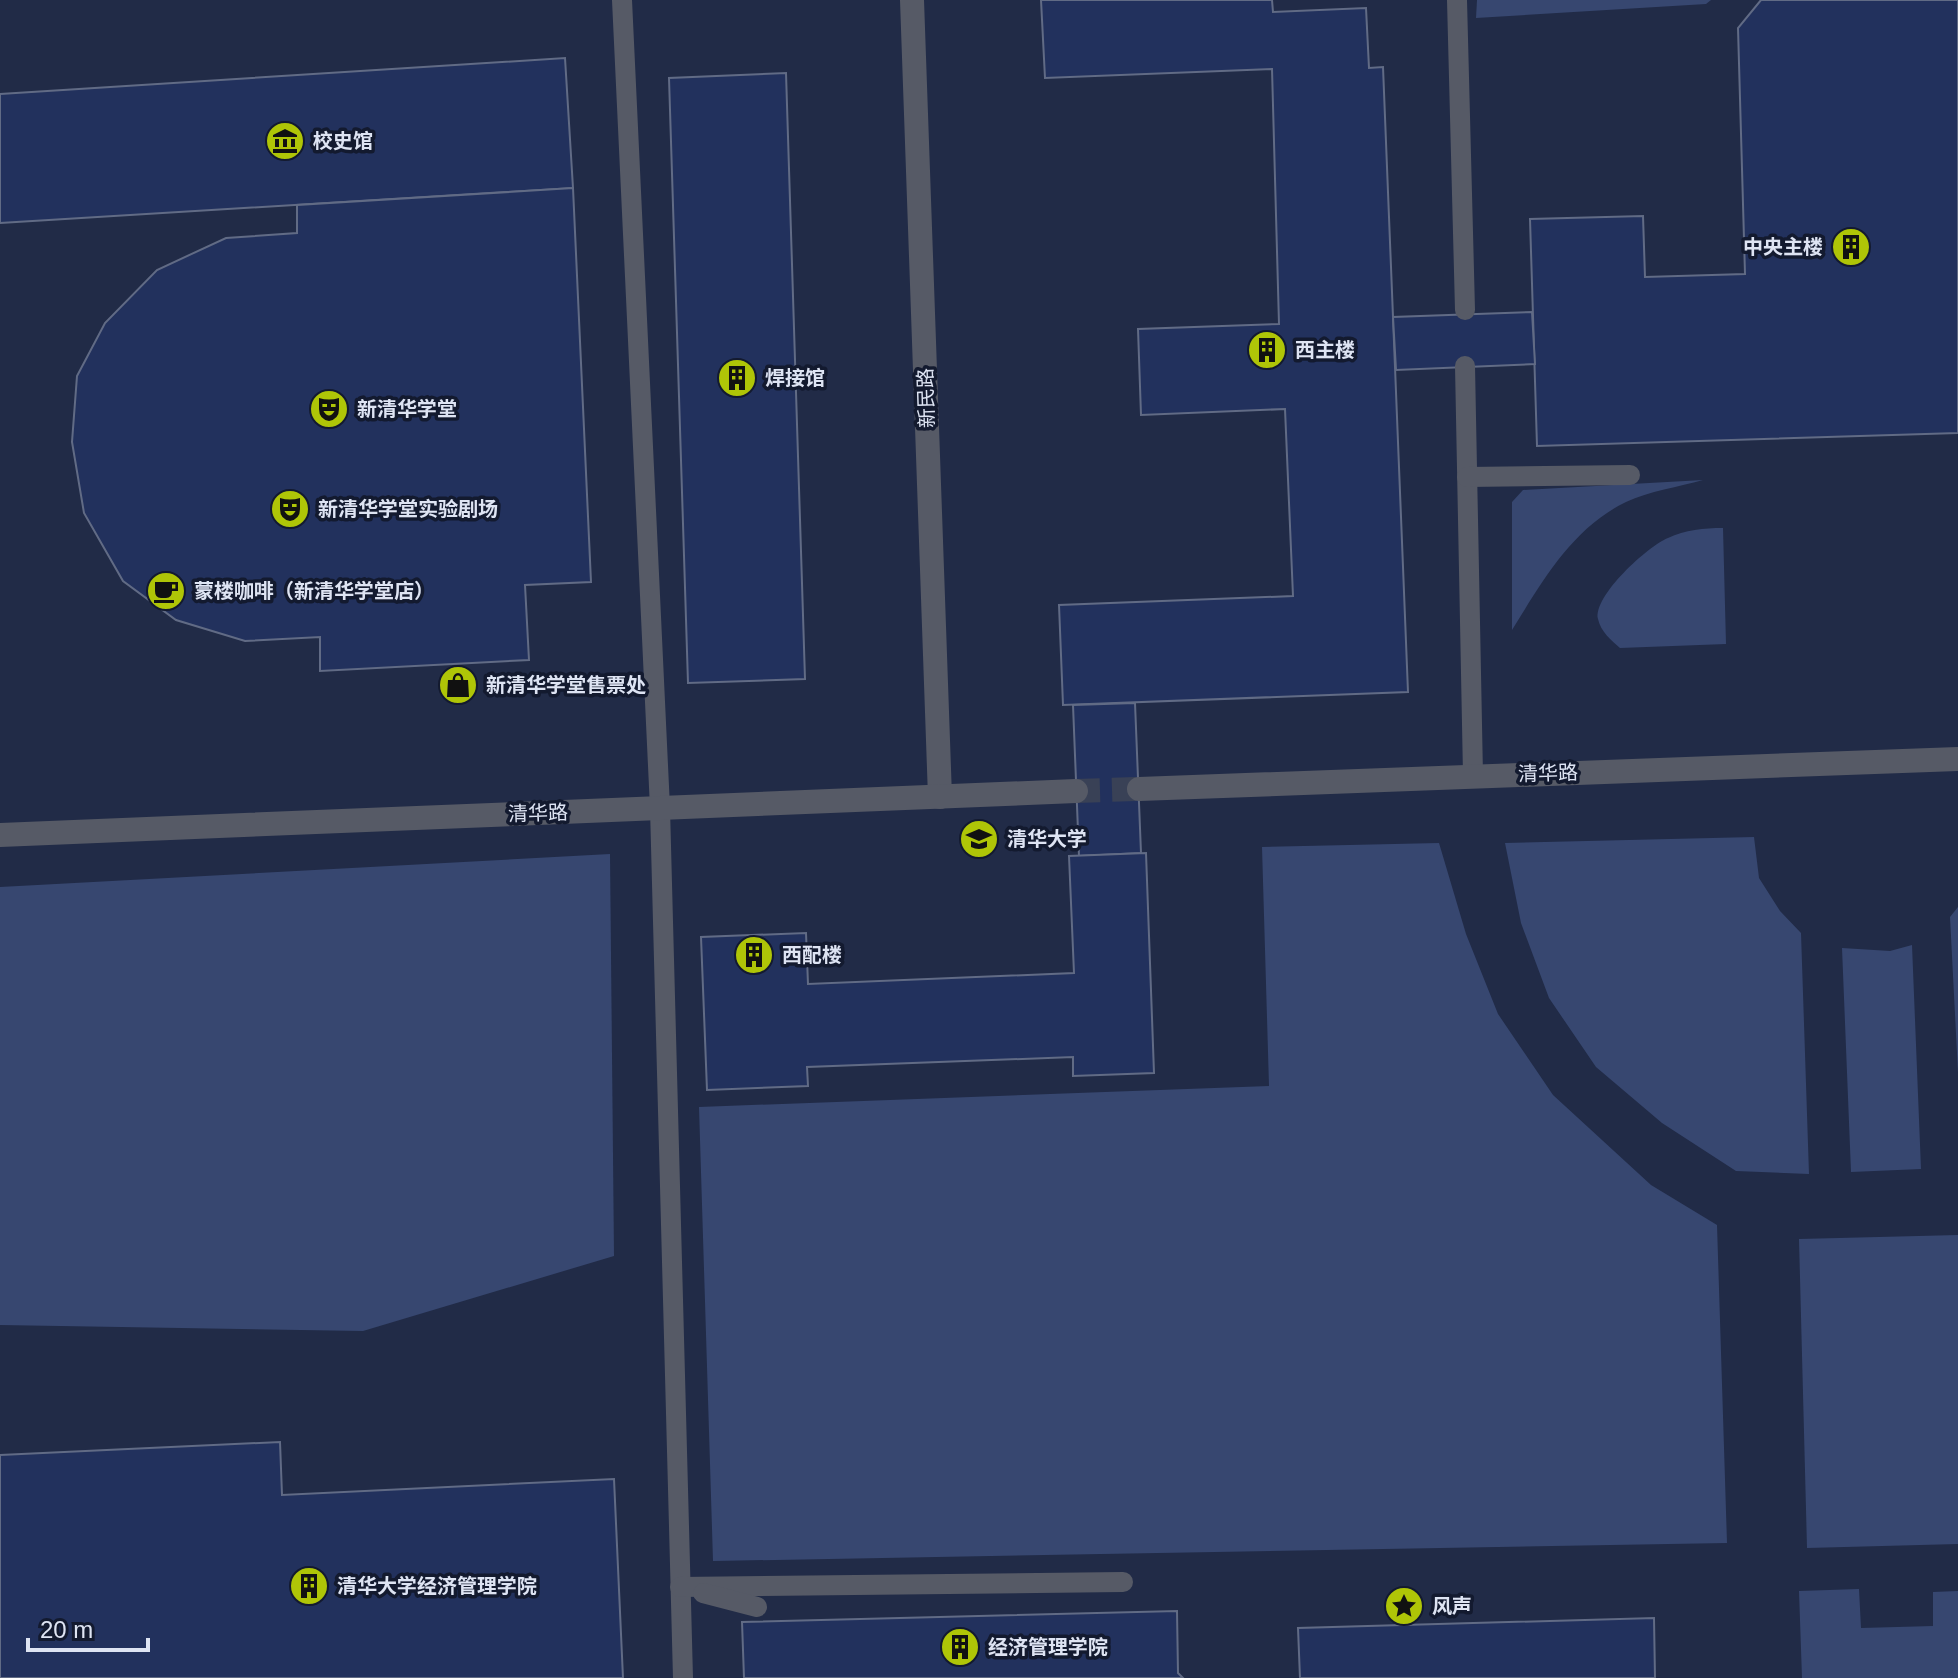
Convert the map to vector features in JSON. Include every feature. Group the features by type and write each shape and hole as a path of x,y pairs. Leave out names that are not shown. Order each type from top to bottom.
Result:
{"street":[{"name":"新民路","path":"912,0 940,797"},
{"name":"清华路","path":"1139,789 1958,759"},
{"name":"清华路","path":"0,835 1076,791"}],"lane":[{"path":"622,0 660,808 683,1678"},
{"path":"1457,0 1465,310"},
{"path":"1465,366 1473,775"},
{"path":"1467,477 1630,475"},
{"path":"680,1587 1123,1582"},
{"path":"680,1587 757,1607"}],"shaded area":[{"name":"清华大学","path":"0,0 1958,0 1958,1678 0,1678"},
{"path":"1477,0 1711,0 1706,4 1476,18"},
{"path":"1703,480 1635,498 1590,526 1560,558 1512,630 1512,502 1523,490"},
{"path":"1723,528 1726,644 1620,648 1610,639 1599,624 1599,609 1624,573 1668,538 1695,530"},
{"path":"1754,837 1759,878 1780,911 1801,933 1809,1174 1736,1171 1662,1123 1596,1067 1549,998 1521,923 1505,843"},
{"path":"1439,843 1466,934 1498,1014 1553,1095 1651,1185 1717,1225 1727,1543 713,1561 699,1107 1269,1086 1262,847"},
{"path":"610,854 614,1256 363,1331 0,1325 0,887"},
{"path":"1958,907 1958,1073 1950,917"},
{"path":"1912,945 1921,1169 1851,1172 1842,948 1890,951"},
{"path":"1958,1235 1958,1544 1807,1548 1799,1239"},
{"path":"1859,1589 1861,1628 1933,1626 1933,1592 1958,1591 1958,1678 1802,1678 1799,1591"}],"building":[{"name":"西主楼","path":"1041,0 1272,0 1273,12 1366,8 1369,68 1383,67 1408,692 1063,705 1059,605 1293,596 1285,409 1141,415 1138,329 1279,324 1272,69 1045,78"},
{"name":"中央主楼","path":"1761,0 1958,0 1958,433 1537,446 1530,219 1643,216 1645,277 1745,274 1738,28"},
{"name":"校史馆","path":"565,58 573,188 0,223 0,94"},
{"name":"焊接馆","path":"786,73 805,679 688,683 669,78"},
{"name":"新清华学堂","path":"573,188 591,582 525,585 529,660 320,671 320,637 245,641 176,620 123,581 84,513 72,442 77,376 105,323 157,270 226,238 297,233 297,205"},
{"path":"1532,312 1535,364 1396,370 1393,317"},
{"path":"1135,703 1141,853 1079,856 1073,705"},
{"name":"西配楼","path":"1146,853 1154,1073 1073,1076 1073,1057 807,1067 808,1086 707,1090 701,937 806,933 808,984 1074,973 1069,856"},
{"name":"清华大学经济管理学院","path":"280,1442 282,1495 614,1479 623,1678 0,1678 0,1455"},
{"name":"经济管理学院","path":"1177,1611 1178,1673 1183,1678 744,1678 742,1622"},
{"path":"1654,1618 1655,1678 1300,1678 1298,1628"}],"tunnel":[{"path":"1076,791 1139,789"}],"place":[{"name":"校史馆","path":"285,141"},
{"name":"中央主楼","path":"1851,247"},
{"name":"西主楼","path":"1267,350"},
{"name":"焊接馆","path":"737,378"},
{"name":"新清华学堂","path":"329,409"},
{"name":"新清华学堂实验剧场","path":"290,509"},
{"name":"蒙楼咖啡（新清华学堂店）","path":"166,591"},
{"name":"新清华学堂售票处","path":"458,685"},
{"name":"清华大学","path":"979,839"},
{"name":"西配楼","path":"754,955"},
{"name":"清华大学经济管理学院","path":"309,1586"},
{"name":"风声","path":"1404,1606"},
{"name":"经济管理学院","path":"960,1647"}]}
